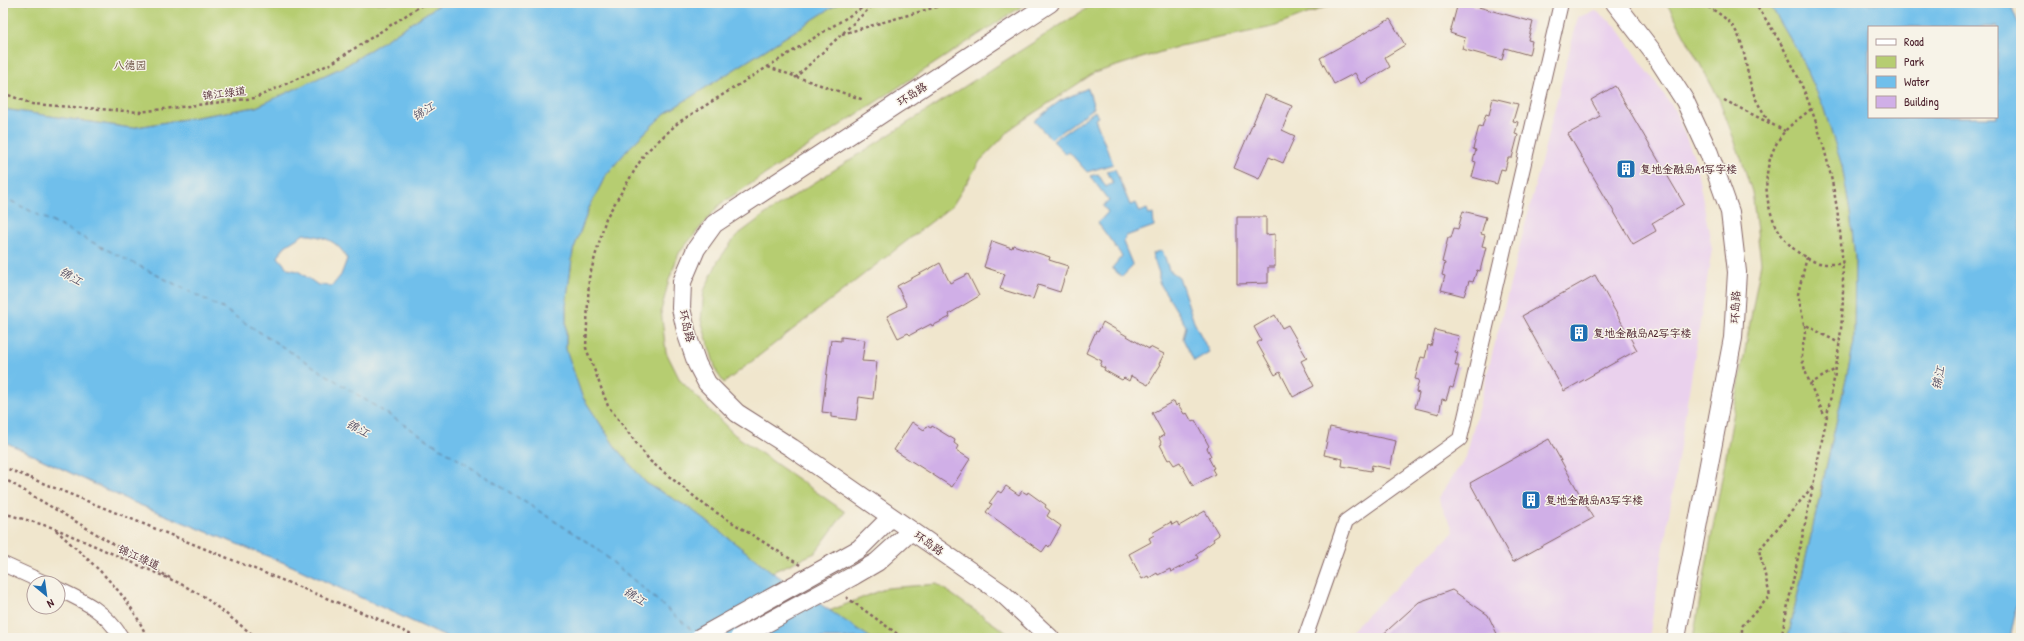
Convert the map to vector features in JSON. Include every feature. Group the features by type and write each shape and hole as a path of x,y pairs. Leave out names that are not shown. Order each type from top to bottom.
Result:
{"street":[{"name":"环岛路","path":"1050,3 714,224 696,249 682,282 681,308 697,364 707,383 737,413 792,448 1003,594 1050,638"},
{"path":"1305,638 1346,521 1460,439 1561,3"},
{"name":"环岛路","path":"1615,3 1656,56 1684,101 1708,153 1730,212 1737,272 1733,338 1676,638"},
{"path":"699,638 859,549 891,517"},
{"path":"739,638 876,562 911,531"},
{"path":"3,564 27,575"},
{"path":"66,593 89,603 114,626 122,638"}],"path":[{"name":"锦江绿道","path":"3,93 32,104 139,112 255,98 332,63 425,3"},
{"path":"804,568 778,550 706,506 650,461 608,406 586,348 589,278 606,218 645,153 679,122 870,3"},
{"path":"796,78 875,3"},
{"path":"842,34 950,3"},
{"path":"1754,3 1791,63 1811,109 1832,178 1843,264 1839,342 1813,486 1781,638"},
{"path":"1708,7 1726,18 1740,40 1753,92 1759,107 1771,124"},
{"path":"768,67 796,78 864,100"},
{"path":"1724,100 1785,131"},
{"path":"1811,109 1785,131 1773,152 1767,168 1767,201 1776,226 1794,248 1807,258 1824,264 1843,264"},
{"path":"1807,258 1798,294 1805,324 1806,337 1802,356 1810,384 1826,418"},
{"path":"1805,324 1839,342"},
{"path":"1810,384 1834,370"},
{"path":"3,466 378,619 418,638"},
{"path":"3,478 179,583"},
{"path":"1742,638 1742,626 1770,596 1759,550 1813,486"},
{"name":"锦江绿道","path":"3,513 54,528 179,583 203,596 257,638"},
{"path":"54,528 119,590 132,607 147,638"},
{"path":"843,595 903,638"}],"shaded area":[{"path":"1596,11 1616,26 1674,109 1695,159 1712,249 1649,638 1343,638 1454,532 1438,498 1466,457 1578,17"}],"green space":[{"name":"八德园","path":"3,3 442,3 347,65 256,107 131,128 3,109"},
{"path":"839,3 1027,3 720,204 679,253 669,280 661,311 666,352 680,380 735,435 845,512 815,553 772,572 691,509 646,483 616,448 582,396 566,350 566,306 573,251 589,208 606,175 630,147 664,114"},
{"path":"1095,3 1336,3 1273,27 1180,46 1094,73 1013,127 980,161 953,205 724,383 717,373 701,320 704,291 718,261 736,236 767,213"},
{"path":"1664,3 1769,3 1802,59 1823,106 1842,165 1850,212 1855,257 1854,343 1788,638 1693,638 1761,262 1752,192 1719,99 1670,9"},
{"path":"937,584 1014,638 871,638 829,611 887,588"}],"water":[{"name":"锦江","path":"442,3 839,3 664,114 630,147 606,175 589,208 573,251 566,306 566,349 582,396 616,448 646,483 691,509 772,572 871,638 448,638 292,566 130,501 3,441 3,109 131,128 256,107 347,65","holes":["304,234 330,240 339,248 347,259 341,275 332,286 318,285 298,271 288,269 278,257 285,246"]},
{"name":"锦江","path":"1769,3 2010,3 2021,30 2021,585 2010,638 1788,638 1854,343 1855,257 1850,212 1842,166 1823,106 1802,59"},
{"path":"1088,88 1094,108 1051,139 1034,121 1060,101"},
{"path":"1095,111 1098,117 1095,119 1113,164 1087,172 1069,152 1066,154 1053,141"},
{"path":"1115,169 1130,205 1136,203 1140,212 1147,209 1149,215 1153,214 1154,226 1126,236 1123,242 1132,264 1131,268 1122,277 1112,268 1122,256 1098,223 1108,212 1103,206 1109,201 1090,176 1098,174 1106,187 1113,183 1107,171"},
{"path":"1162,250 1169,270 1179,277 1194,322 1209,352 1194,361 1183,339 1186,326 1159,282 1159,273 1152,254"}],"building":[{"path":"1458,3 1464,3 1533,22 1528,40 1532,41 1529,55 1505,48 1502,60 1462,49 1465,38 1450,33"},
{"path":"1390,19 1405,45 1385,57 1390,67 1361,84 1355,73 1334,84 1320,58"},
{"name":"复地金融岛A1写字楼","path":"1615,86 1684,204 1652,223 1656,231 1633,244 1568,134 1600,116 1591,100"},
{"path":"1265,95 1292,106 1282,130 1295,136 1283,163 1269,157 1259,179 1234,168"},
{"path":"1493,98 1518,104 1513,121 1518,122 1515,134 1518,135 1512,158 1508,158 1505,170 1501,169 1497,184 1472,177 1476,162 1473,161 1476,150 1473,149 1479,126 1482,127 1486,114 1489,115"},
{"path":"1463,211 1486,217 1481,234 1485,235 1482,246 1486,247 1480,271 1477,270 1473,282 1469,281 1464,296 1441,290 1445,276 1442,275 1445,263 1442,262 1448,238 1451,238 1454,228 1458,229"},
{"path":"1237,217 1266,217 1266,235 1275,234 1275,267 1268,267 1268,283 1237,284"},
{"path":"992,241 1012,248 1013,245 1050,257 1049,260 1068,266 1060,292 1038,285 1033,299 1000,289 1005,274 984,267"},
{"path":"940,263 950,283 968,274 979,296 949,314 950,317 932,326 931,324 910,335 908,333 898,338 887,316 907,306 897,286"},
{"name":"复地金融岛A2写字楼","path":"1595,275 1637,350 1564,391 1522,316"},
{"path":"1275,315 1282,328 1288,325 1307,358 1301,361 1314,386 1293,397 1280,372 1275,375 1257,343 1261,340 1254,327"},
{"path":"1103,322 1149,349 1150,347 1164,354 1159,364 1161,364 1148,385 1131,376 1129,381 1124,378 1122,380 1104,370 1105,368 1100,366 1102,361 1086,353 1096,331 1098,332"},
{"path":"1435,330 1459,336 1455,352 1458,353 1455,366 1459,366 1453,388 1450,387 1446,400 1442,399 1439,414 1415,408 1419,393 1416,392 1419,380 1415,379 1421,357 1425,358 1428,345 1431,346"},
{"path":"841,337 865,340 862,361 877,362 873,399 859,397 856,420 831,417 831,413 822,412 831,340 841,341"},
{"path":"1174,401 1176,406 1178,404 1184,414 1187,413 1192,422 1195,420 1209,446 1207,448 1211,456 1208,457 1214,468 1212,469 1215,474 1193,486 1180,462 1174,465 1170,459 1168,460 1160,445 1162,444 1159,438 1164,435 1152,413"},
{"path":"912,422 924,430 927,426 931,428 932,426 955,440 954,443 958,446 956,450 970,459 952,487 894,450"},
{"path":"1330,427 1396,441 1390,469 1372,465 1371,471 1342,466 1343,459 1324,455"},
{"name":"复地金融岛A3写字楼","path":"1549,439 1593,518 1513,562 1470,483"},
{"path":"1006,486 1019,495 1022,491 1027,494 1028,492 1046,505 1045,507 1050,511 1047,516 1061,526 1049,547 1047,545 1042,552 986,512 992,504 989,503 998,491 1001,493"},
{"path":"1205,511 1219,535 1213,539 1214,541 1196,554 1198,558 1171,572 1170,569 1158,575 1157,573 1149,578 1148,576 1142,579 1129,554 1151,542 1149,538 1154,535 1152,533 1171,522 1172,525 1177,522 1179,526"},
{"path":"1452,590 1488,615 1499,638 1379,638 1419,602"}],"ferry route":[{"path":"3,197 222,308 595,547 693,631"}],"place":[{"name":"复地金融岛A1写字楼","path":"1626,169"},
{"name":"复地金融岛A2写字楼","path":"1579,333"},
{"name":"复地金融岛A3写字楼","path":"1531,500"}]}
